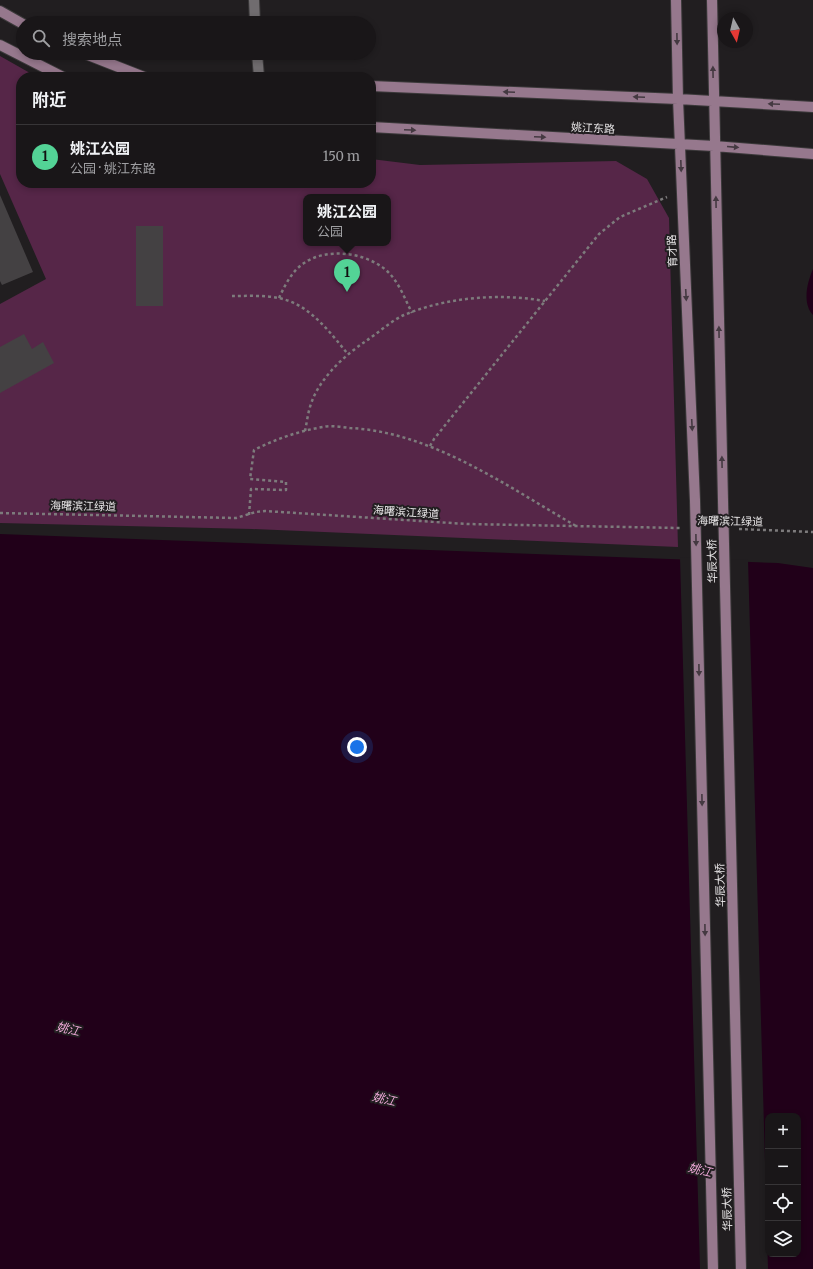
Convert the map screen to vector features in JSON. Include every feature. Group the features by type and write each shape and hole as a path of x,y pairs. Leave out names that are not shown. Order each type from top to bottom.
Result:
{"main road":[{"name":"育才路","path":"676,0 678,99 695,501"},
{"path":"712,0 714,146"},
{"path":"0,11 16,20"},
{"path":"0,45 16,53"},
{"path":"30,60 53,72"},
{"path":"101,60 131,72"},
{"path":"376,86 678,99 813,107"},
{"name":"姚江东路","path":"376,128 714,146 813,154"},
{"name":"华辰大桥","path":"714,146 741,1269"},
{"name":"华辰大桥","path":"695,501 713,1269"}],"street":[{"path":"254,0 255,16"},
{"path":"258,60 259,72"}],"path":[{"path":"430,446 434,439 604,230 620,217 682,191"},
{"path":"279,298 288,280 304,263 328,253 361,255 383,267 400,287 412,313"},
{"path":"232,296 279,298 298,305 322,323 347,353"},
{"path":"305,431 312,401 330,373 347,353 402,316 429,307 472,299 518,297 546,301"},
{"path":"249,515 251,489 286,490 286,482 250,479 254,450 276,439 324,426 371,429 412,439 430,446 454,457 576,526"},
{"name":"海曙滨江绿道","path":"0,513 236,518 265,511 467,524 684,528"},
{"name":"海曙滨江绿道","path":"731,529 813,532"}],"shaded area":[{"path":"0,56 28,72 16,72 16,188 376,188 376,160 420,165 616,161 647,179 669,218 678,547 252,529 0,523 0,304 46,279 0,174"}],"water":[{"path":"813,269 813,315 808,305 807,287"},
{"name":"姚江","path":"0,534 778,563 813,568 813,1269 0,1269"}],"pier":[{"path":"680,557 748,560 765,1163 765,1257 768,1257 768,1269 700,1269"}],"building":[{"path":"0,195 33,272 2,285 0,281"},
{"path":"136,226 163,226 163,306 136,306"},
{"path":"24,334 32,349 43,342 54,363 0,393 0,347"}],"place":[{"name":"姚江公园","path":"347,292"}]}
